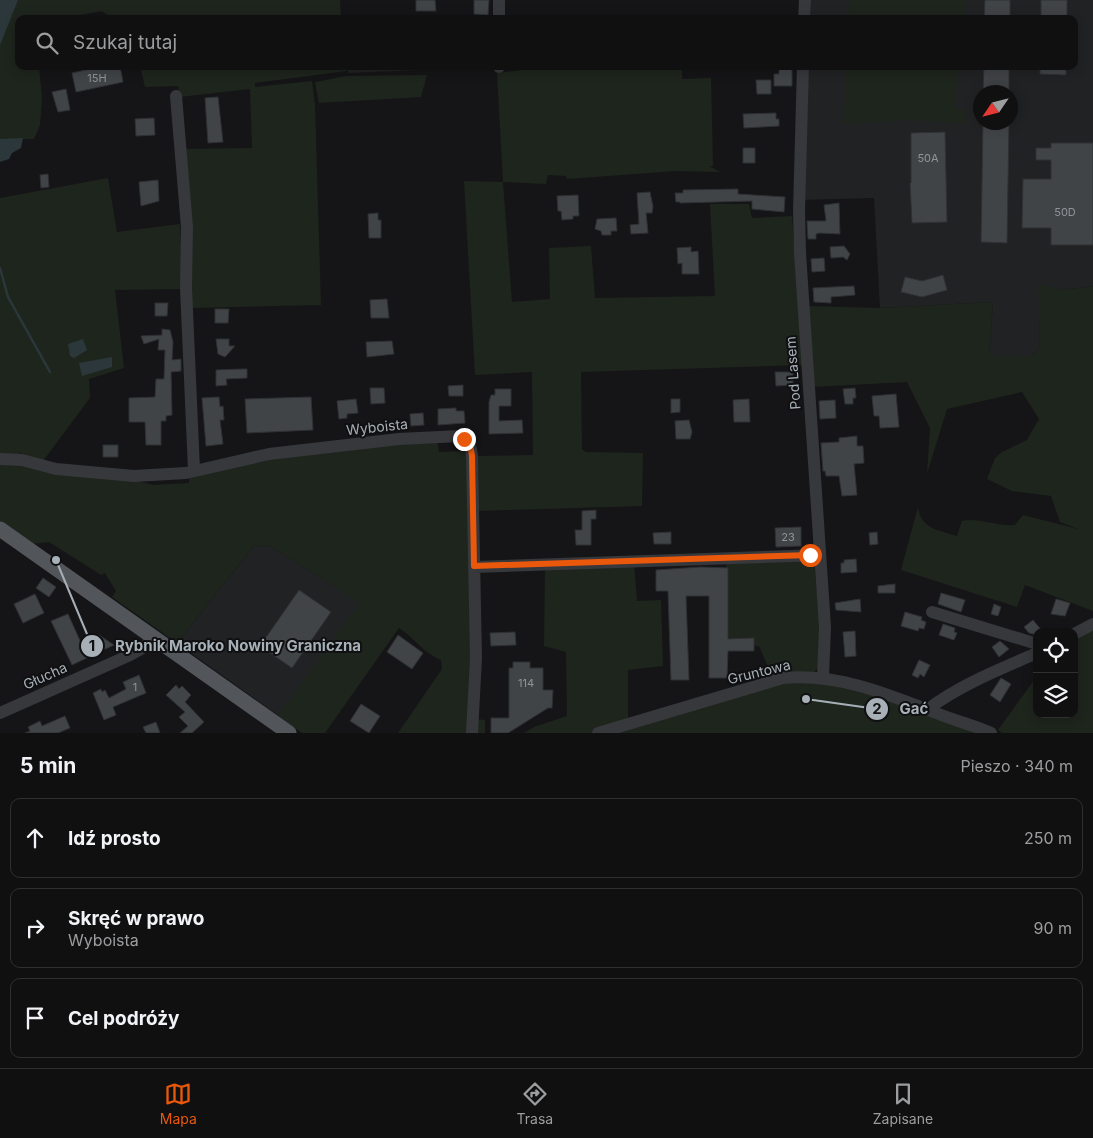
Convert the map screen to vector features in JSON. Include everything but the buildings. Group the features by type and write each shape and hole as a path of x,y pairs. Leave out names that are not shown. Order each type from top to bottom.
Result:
{"main road":[{"path":"0,529 289,733"}],"street":[{"path":"499,0 499,15"},
{"path":"804,15 805,0"},
{"name":"Pod Lasem","path":"803,70 799,212 800,253 825,627 823,678"},
{"path":"176,96 187,227 186,288 194,470"},
{"name":"Wyboista","path":"0,459 22,460 56,469 134,476 186,473 270,454 399,439 460,436 470,444 472,456 476,658 472,733"},
{"path":"474,566 820,555"},
{"path":"932,612 1033,643"},
{"path":"1078,632 1093,624"},
{"name":"Głucha","path":"0,713 137,651 154,637"},
{"path":"928,709 973,680 1033,655"},
{"name":"Gruntowa","path":"598,733 783,678 823,678 899,697 991,733"}],"shaded area":[{"path":"0,0 340,0 341,15 108,15 101,11 80,15 15,15 15,70 39,70 42,99 40,125 34,139 0,139"},
{"path":"0,0 18,0 0,45"},
{"path":"810,0 1093,0 1093,286 1062,290 1039,285 1040,347 1031,356 989,356 993,302 880,308 874,198 799,200 807,70 1078,70 1078,15 810,15"},
{"path":"849,0 965,0 965,15 848,15"},
{"path":"141,70 347,70 255,83 255,87 312,81 315,105 321,305 192,308 184,149 252,148 250,89 180,97 178,86 145,87"},
{"path":"348,70 420,70 348,73"},
{"path":"522,70 682,70 682,79 711,78 713,166 709,166 720,172 676,171 567,179 566,176 548,175 546,184 503,182 497,73"},
{"path":"846,70 958,70 955,109 966,111 965,124 911,120 844,124"},
{"path":"427,75 421,97 319,103 315,82 346,76"},
{"path":"23,138 21,148 12,153 9,159 0,162 0,139"},
{"path":"108,178 117,232 180,224 183,289 115,290 124,368 89,379 90,398 43,461 20,453 12,462 129,479 153,485 189,483 187,410 201,474 267,460 437,440 439,452 466,451 472,569 469,718 485,720 485,733 398,733 442,669 441,660 429,653 399,628 325,733 302,733 278,716 360,603 270,546 253,547 177,643 112,597 116,591 105,573 101,575 49,542 31,544 0,522 0,198"},
{"path":"464,181 503,182 512,302 550,299 549,248 591,246 595,298 715,296 710,204 749,204 752,218 792,216 802,365 581,372 582,449 586,452 643,453 642,506 476,511 476,456 533,455 532,372 475,375"},
{"path":"1038,284 1062,290 1093,286 1093,611 1025,585 1017,607 901,570 918,507 923,520 932,528 957,536 962,521 975,520 1002,525 1015,525 1023,515 1078,529 1060,522 1051,496 1012,491 987,479 995,458 1002,452 1027,440 1039,419 1022,392 947,409 927,474 930,428 907,382 812,387 807,306 880,308 993,302 989,356 1031,356 1040,347"},
{"path":"83,339 87,350 74,358 70,356 68,344"},
{"path":"112,357 112,367 82,376 79,363"},
{"path":"270,546 361,603 279,716 177,643 253,547"},
{"path":"814,560 821,639 820,665 813,674 983,733 524,733 534,727 567,716 566,652 544,646 545,567 634,564 637,601 661,600 663,666 628,670 628,720 809,674 781,672 772,676 759,646 728,645 726,561"},
{"path":"1093,630 1093,733 1002,733 998,730 1033,682 1033,718 1078,718 1078,637"}],"waterway":[{"path":"0,268 8,297 50,372"}],"place":[{"name":"Rybnik Maroko Nowiny Graniczna","path":"56,560"},
{"name":"Gać","path":"806,699"}],"route":[{"path":"464,439 470,444 472,456 474,566 810,555"}]}
